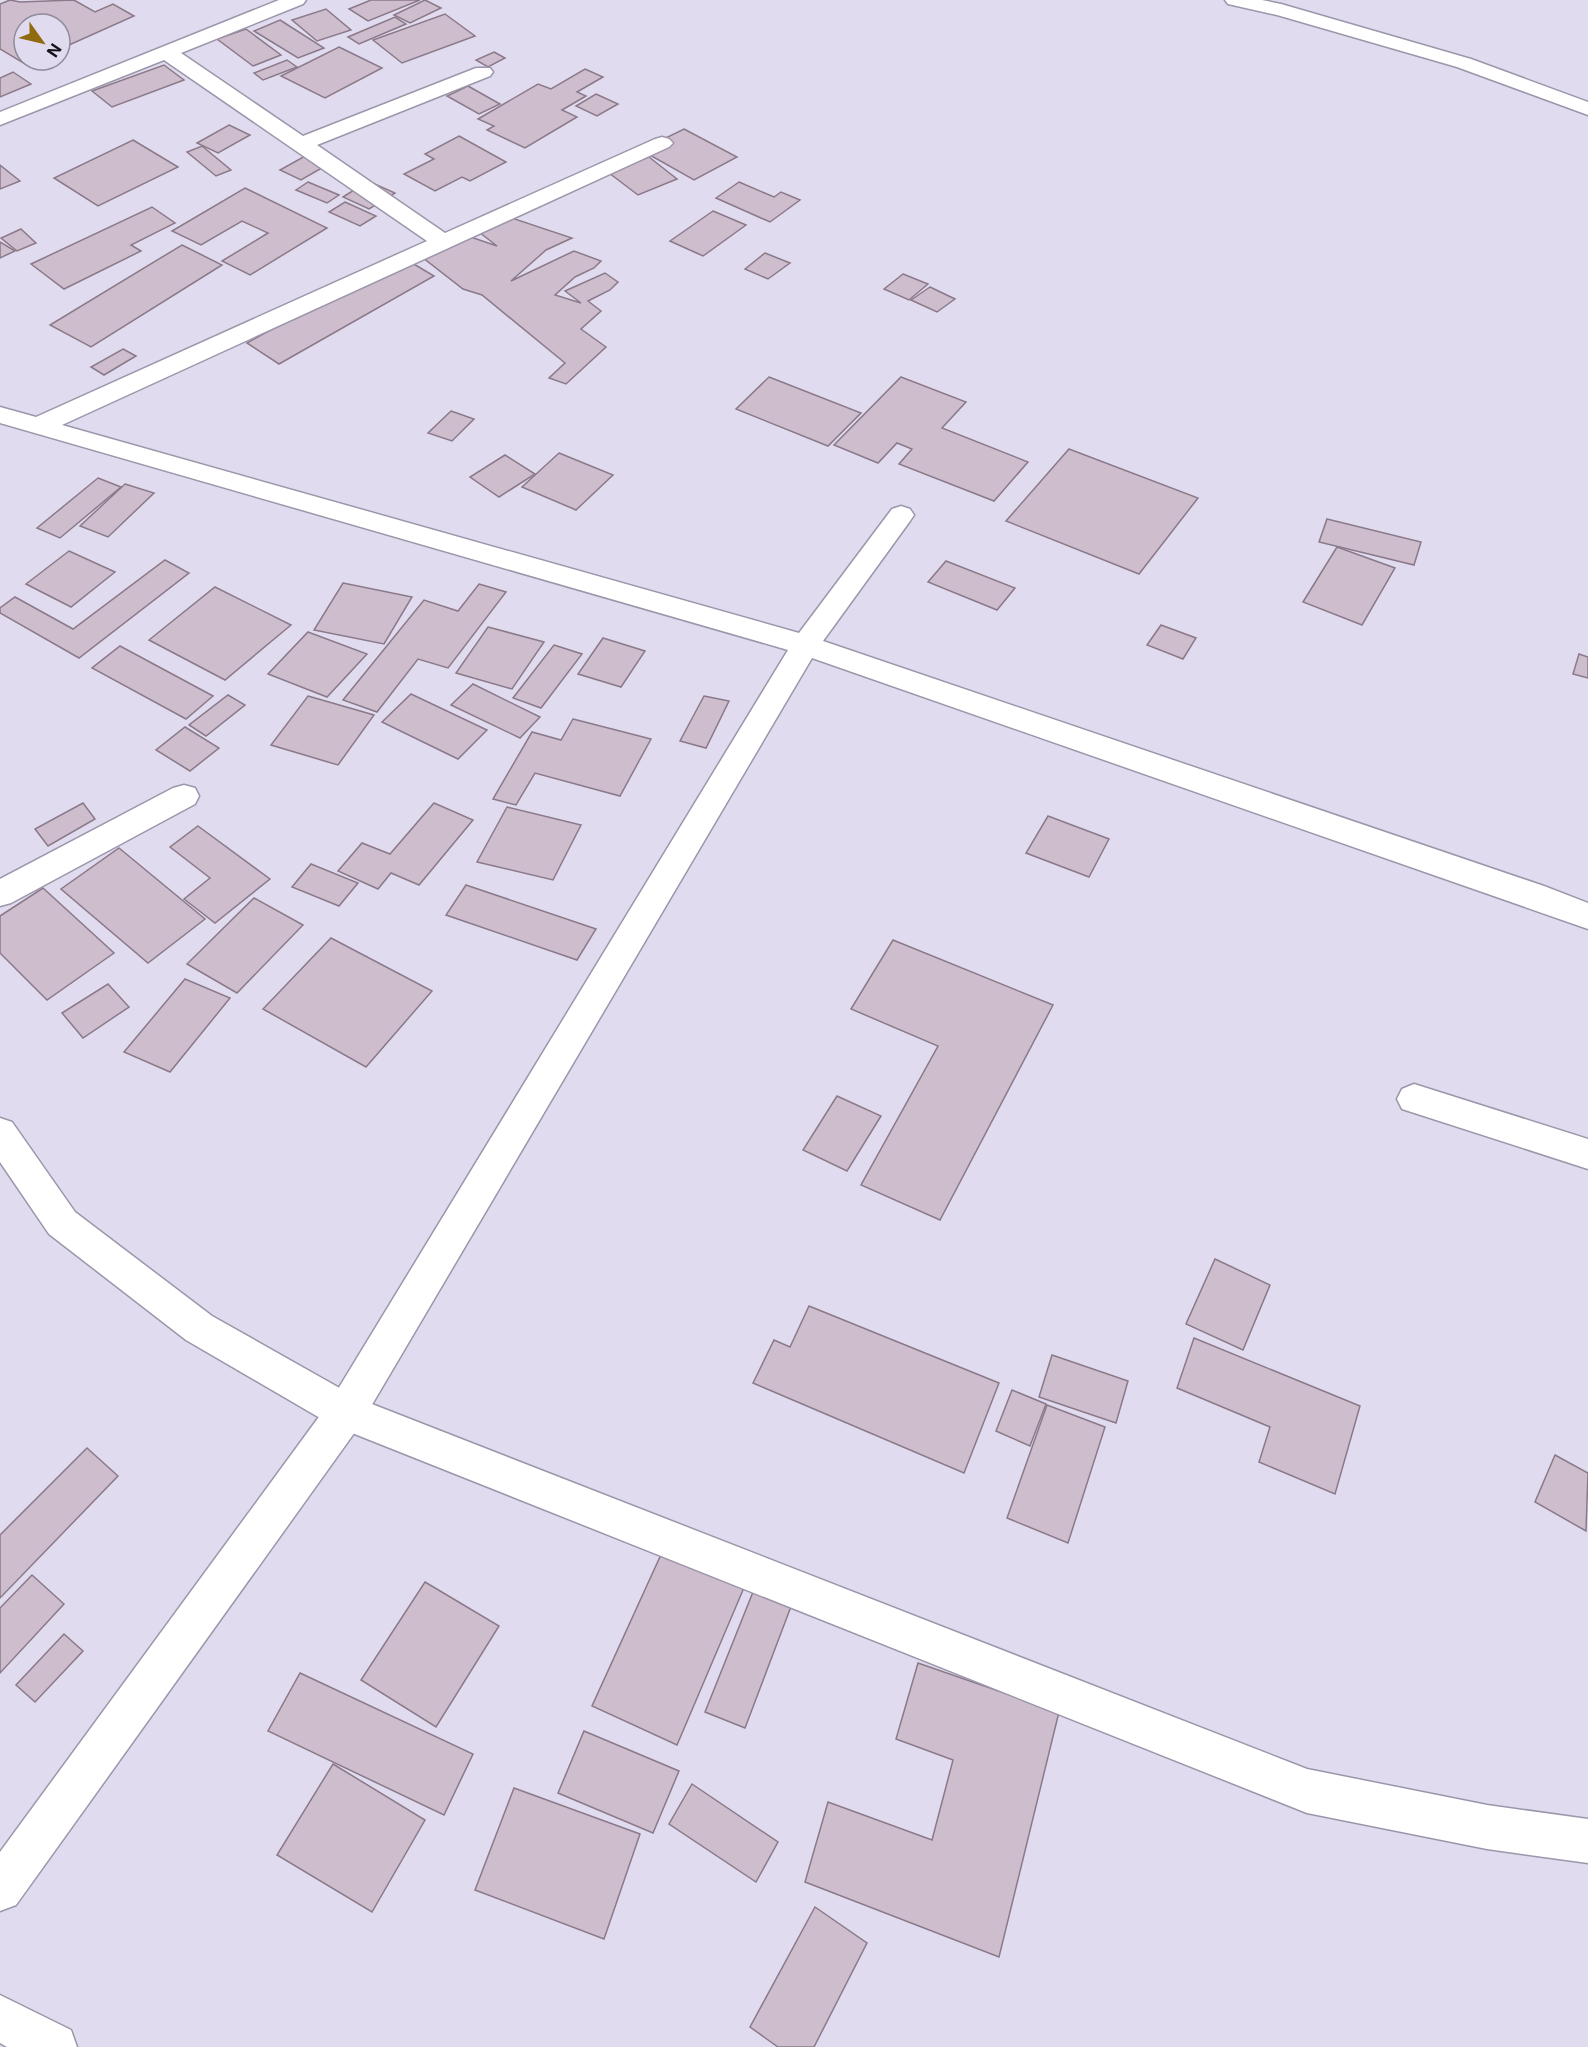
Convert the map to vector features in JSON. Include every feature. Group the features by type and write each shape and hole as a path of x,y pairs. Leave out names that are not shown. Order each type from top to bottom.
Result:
{"street":[{"path":"0,119 296,0"},
{"path":"1235,0 1281,10 1464,63 1588,109"},
{"path":"166,52 444,242"},
{"path":"301,144 483,72"},
{"path":"38,426 662,143"},
{"path":"0,415 805,645 1533,895 1588,916"},
{"path":"0,1889 346,1412 805,645 901,514"},
{"path":"0,894 184,796"},
{"path":"1414,1099 1588,1154"},
{"path":"0,1132 62,1223 199,1328 346,1412 1307,1791 1487,1827 1588,1841"},
{"path":"0,2018 54,2047"}],"building":[{"path":"10,0 20,2 74,0 95,12 113,4 134,16 72,44 72,12 12,12 12,56 0,49 0,4"},
{"path":"371,0 420,0 368,21 349,9"},
{"path":"425,0 441,8 410,23 394,15"},
{"path":"326,9 351,30 317,41 292,20"},
{"path":"445,14 475,36 402,63 373,40"},
{"path":"395,17 406,24 359,44 348,37"},
{"path":"280,20 324,48 298,58 254,31"},
{"path":"246,29 281,55 253,66 217,39"},
{"path":"339,47 382,68 325,98 281,76"},
{"path":"494,52 505,58 488,67 476,60"},
{"path":"287,60 297,67 263,80 254,73"},
{"path":"164,65 184,80 112,107 92,91"},
{"path":"585,69 603,77 577,92 586,96 562,110 577,117 525,148 487,130 494,126 478,119 538,84 551,89"},
{"path":"13,72 31,84 0,97 0,78"},
{"path":"468,86 500,104 479,114 447,96"},
{"path":"596,94 618,104 597,116 576,106"},
{"path":"229,125 250,135 218,153 197,143"},
{"path":"684,129 737,157 694,180 641,150"},
{"path":"459,136 506,162 470,181 462,177 435,191 404,174 434,159 425,154"},
{"path":"133,140 178,167 98,206 54,178"},
{"path":"202,146 231,170 216,176 187,152"},
{"path":"314,151 334,161 301,180 280,170"},
{"path":"649,157 677,179 638,195 609,173"},
{"path":"0,165 20,181 0,189"},
{"path":"368,181 395,193 369,209 343,197"},
{"path":"308,182 339,195 327,203 296,190"},
{"path":"739,182 774,197 781,192 800,200 770,222 716,198"},
{"path":"245,188 327,228 250,275 222,261 268,233 242,221 201,245 172,231"},
{"path":"345,202 376,216 360,226 329,212"},
{"path":"152,207 175,223 131,245 141,251 64,289 31,264"},
{"path":"713,211 746,225 703,256 670,241"},
{"path":"506,216 572,238 546,250 511,281 574,251 601,261 594,268 575,277 555,295 581,303 565,291 605,273 618,282 610,290 588,301 601,311 581,329 606,347 566,384 549,378 565,363 482,295 463,289 418,254 462,234 497,246 475,229"},
{"path":"21,229 36,243 17,251 1,238"},
{"path":"0,242 15,251 0,258"},
{"path":"182,245 222,265 91,347 50,325"},
{"path":"765,253 790,263 768,279 745,269"},
{"path":"402,257 434,276 279,364 247,343"},
{"path":"903,274 928,284 909,300 884,289"},
{"path":"930,287 955,299 937,312 911,300"},
{"path":"123,349 136,356 104,375 91,367"},
{"path":"769,377 861,413 828,446 736,409"},
{"path":"901,377 966,402 942,428 1028,462 994,501 899,464 912,449 897,443 878,463 834,445"},
{"path":"451,411 474,419 452,441 428,433"},
{"path":"1069,449 1198,498 1139,574 1006,521"},
{"path":"559,453 613,475 576,510 522,487"},
{"path":"505,455 535,474 499,497 470,477"},
{"path":"98,478 121,487 60,538 37,528"},
{"path":"125,484 154,493 108,537 80,526"},
{"path":"1327,519 1421,542 1414,565 1319,542"},
{"path":"1337,547 1395,568 1362,625 1303,602"},
{"path":"69,551 115,572 71,607 26,584"},
{"path":"165,560 189,573 79,658 0,613 0,608 15,597 73,629"},
{"path":"946,561 1015,588 997,610 928,582"},
{"path":"343,583 412,597 384,644 314,630"},
{"path":"479,584 506,592 448,668 418,659 377,712 343,700 424,600 458,611"},
{"path":"215,587 291,625 225,680 149,640"},
{"path":"1161,625 1196,638 1183,659 1147,645"},
{"path":"488,627 544,642 512,689 456,673"},
{"path":"308,632 367,654 327,697 268,674"},
{"path":"603,638 645,651 621,687 578,674"},
{"path":"554,645 582,654 541,708 513,698"},
{"path":"120,646 213,696 186,719 92,668"},
{"path":"1579,654 1588,657 1588,678 1573,674"},
{"path":"473,684 540,717 520,738 451,705"},
{"path":"411,694 487,730 458,759 382,722"},
{"path":"228,695 245,705 206,736 189,725"},
{"path":"308,696 374,715 338,765 271,745"},
{"path":"704,696 729,701 706,748 680,741"},
{"path":"573,719 651,739 620,796 535,773 516,805 493,799 532,732 561,740"},
{"path":"185,727 219,748 190,771 156,750"},
{"path":"83,803 95,819 48,846 35,829"},
{"path":"434,803 473,820 419,885 391,873 378,889 338,871 362,843 390,854"},
{"path":"507,807 581,825 553,880 477,862"},
{"path":"1048,816 1109,839 1089,877 1026,853"},
{"path":"198,826 270,879 215,923 184,899 210,878 170,847"},
{"path":"119,848 205,919 148,963 61,889"},
{"path":"311,864 358,883 339,906 292,887"},
{"path":"466,885 596,929 577,960 446,915"},
{"path":"43,888 114,953 47,1000 0,953 0,916"},
{"path":"254,898 303,925 237,993 187,964"},
{"path":"331,938 432,991 366,1067 263,1009"},
{"path":"893,940 1053,1005 940,1220 861,1185 938,1046 851,1009"},
{"path":"185,979 230,998 170,1072 124,1052"},
{"path":"108,984 129,1007 83,1038 62,1013"},
{"path":"837,1096 881,1116 847,1171 803,1150"},
{"path":"1215,1259 1270,1285 1243,1350 1186,1324"},
{"path":"809,1306 999,1383 964,1473 753,1383 774,1340 790,1347"},
{"path":"1194,1338 1360,1406 1335,1494 1259,1462 1270,1427 1177,1388"},
{"path":"1052,1355 1128,1381 1116,1423 1039,1397"},
{"path":"1012,1390 1046,1404 1030,1446 996,1431"},
{"path":"1047,1405 1105,1427 1068,1543 1007,1518"},
{"path":"87,1448 118,1476 0,1598 0,1535"},
{"path":"1555,1455 1588,1473 1586,1531 1535,1502"},
{"path":"664,1548 746,1583 677,1745 592,1706"},
{"path":"32,1575 64,1604 0,1673 0,1608"},
{"path":"425,1582 499,1626 436,1727 361,1680"},
{"path":"757,1582 795,1596 745,1728 705,1712"},
{"path":"64,1634 83,1651 35,1702 16,1685"},
{"path":"918,1663 1059,1712 999,1957 805,1882 828,1802 932,1840 953,1760 896,1739"},
{"path":"300,1673 473,1754 444,1815 268,1731"},
{"path":"584,1731 679,1771 653,1833 558,1793"},
{"path":"333,1764 425,1820 372,1912 277,1855"},
{"path":"692,1784 778,1842 756,1882 669,1824"},
{"path":"514,1788 640,1834 604,1939 475,1890"},
{"path":"815,1907 867,1943 814,2047 778,2047 750,2027"}]}
